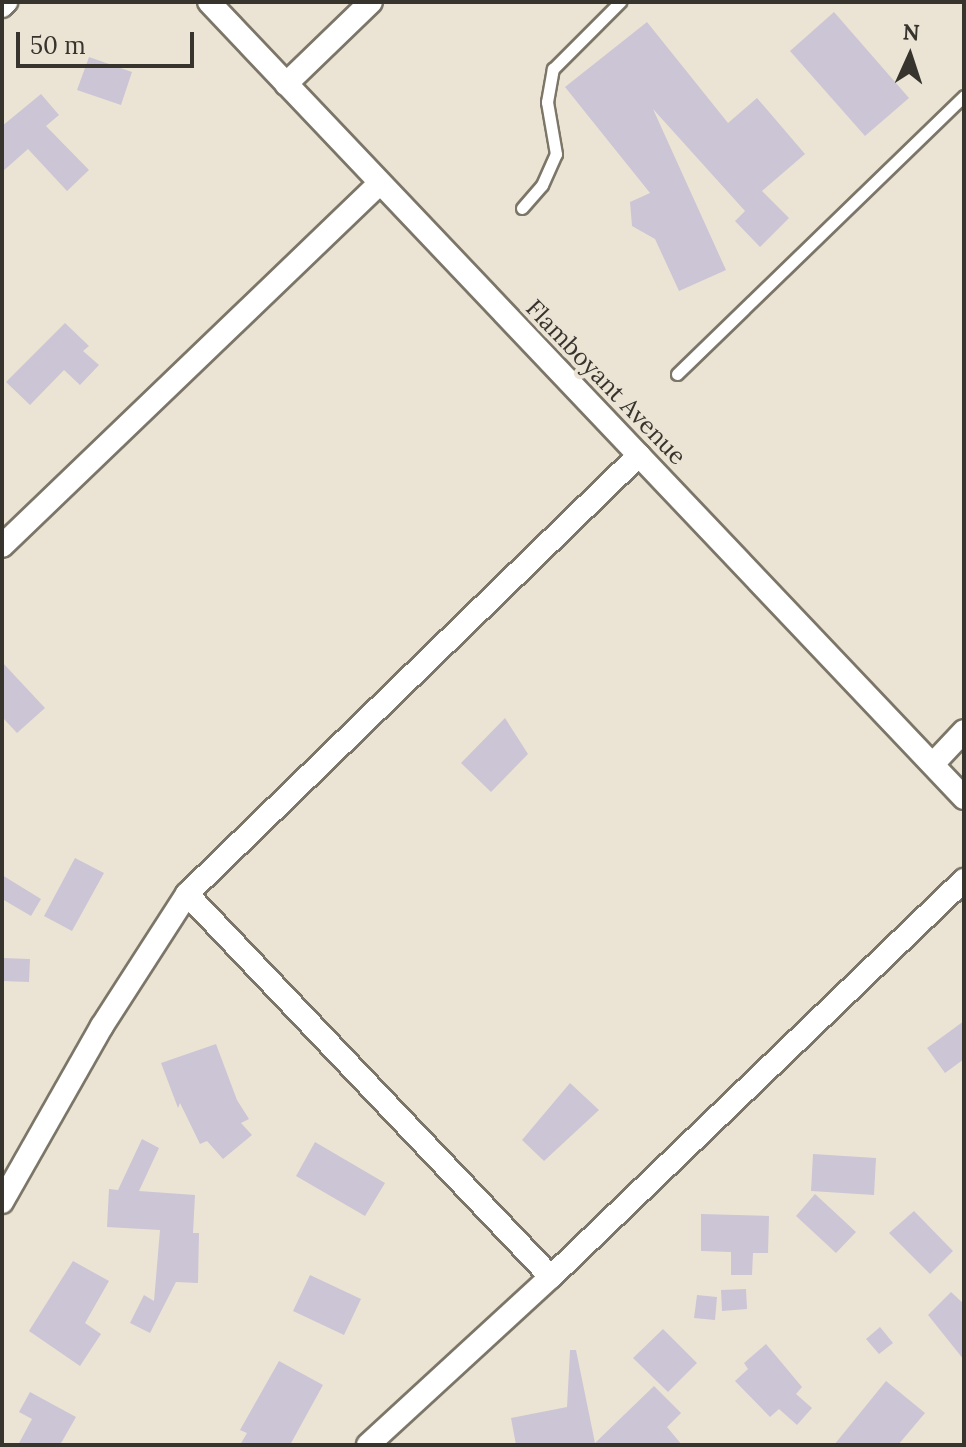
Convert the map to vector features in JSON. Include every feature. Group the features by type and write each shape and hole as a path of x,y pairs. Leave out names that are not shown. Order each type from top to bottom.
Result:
{"street":[{"name":"Flamboyant Avenue","path":"209,2 964,798"},
{"path":"286,84 371,2"},
{"path":"2,546 380,183"},
{"path":"2,1202 102,1026 187,894 639,455"},
{"path":"933,764 964,731"},
{"path":"368,1445 551,1277 964,880"},
{"path":"187,894 551,1277"}],"lane":[{"path":"522,208 542,185 556,154 547,102 553,69 620,2"},
{"path":"677,374 964,96"}],"building":[{"path":"834,12 909,98 865,136 790,51"},
{"path":"647,22 728,123 757,98 805,154 762,191 789,218 760,247 735,221 745,211 653,109 726,270 679,291 655,239 632,226 630,202 650,193 565,87"},
{"path":"89,57 132,72 121,105 77,90"},
{"path":"41,94 59,115 46,126 89,170 67,191 28,149 2,172 2,126"},
{"path":"65,323 89,346 83,351 99,365 80,385 64,370 30,405 6,382"},
{"path":"2,662 45,708 17,733 2,717"},
{"path":"505,718 528,754 491,792 461,763"},
{"path":"75,858 104,873 72,931 44,916"},
{"path":"2,875 41,899 31,916 2,899"},
{"path":"2,958 30,959 29,982 2,981"},
{"path":"964,1021 964,1059 945,1073 927,1048"},
{"path":"216,1044 237,1100 249,1119 241,1123 252,1135 223,1159 207,1141 200,1144 180,1103 178,1108 161,1063"},
{"path":"570,1083 599,1110 544,1161 522,1140"},
{"path":"142,1139 159,1148 139,1191 195,1195 193,1233 199,1233 198,1283 176,1282 150,1333 130,1323 144,1295 154,1301 160,1230 107,1227 109,1189 118,1190"},
{"path":"315,1142 385,1183 365,1216 296,1176"},
{"path":"813,1154 876,1158 874,1195 811,1191"},
{"path":"815,1194 856,1232 836,1253 796,1216"},
{"path":"914,1211 953,1251 930,1274 889,1233"},
{"path":"701,1214 769,1216 768,1253 753,1253 752,1275 731,1275 731,1252 701,1251"},
{"path":"73,1261 109,1281 85,1323 101,1334 80,1366 29,1331"},
{"path":"310,1275 361,1299 344,1335 293,1311"},
{"path":"746,1289 747,1309 722,1311 721,1290"},
{"path":"951,1292 964,1304 964,1360 928,1315"},
{"path":"697,1295 717,1297 715,1320 694,1318"},
{"path":"880,1327 893,1343 879,1354 866,1339"},
{"path":"663,1329 697,1363 668,1392 633,1358"},
{"path":"766,1344 802,1387 796,1394 812,1408 797,1425 779,1409 770,1417 735,1381 748,1369 744,1363"},
{"path":"570,1350 576,1350 595,1443 654,1386 681,1413 667,1427 682,1445 516,1445 511,1418 567,1407"},
{"path":"279,1361 323,1385 290,1445 240,1445 247,1433 240,1430"},
{"path":"886,1381 925,1413 898,1445 834,1445"},
{"path":"30,1392 76,1417 60,1445 18,1445 32,1419 19,1412"}]}
